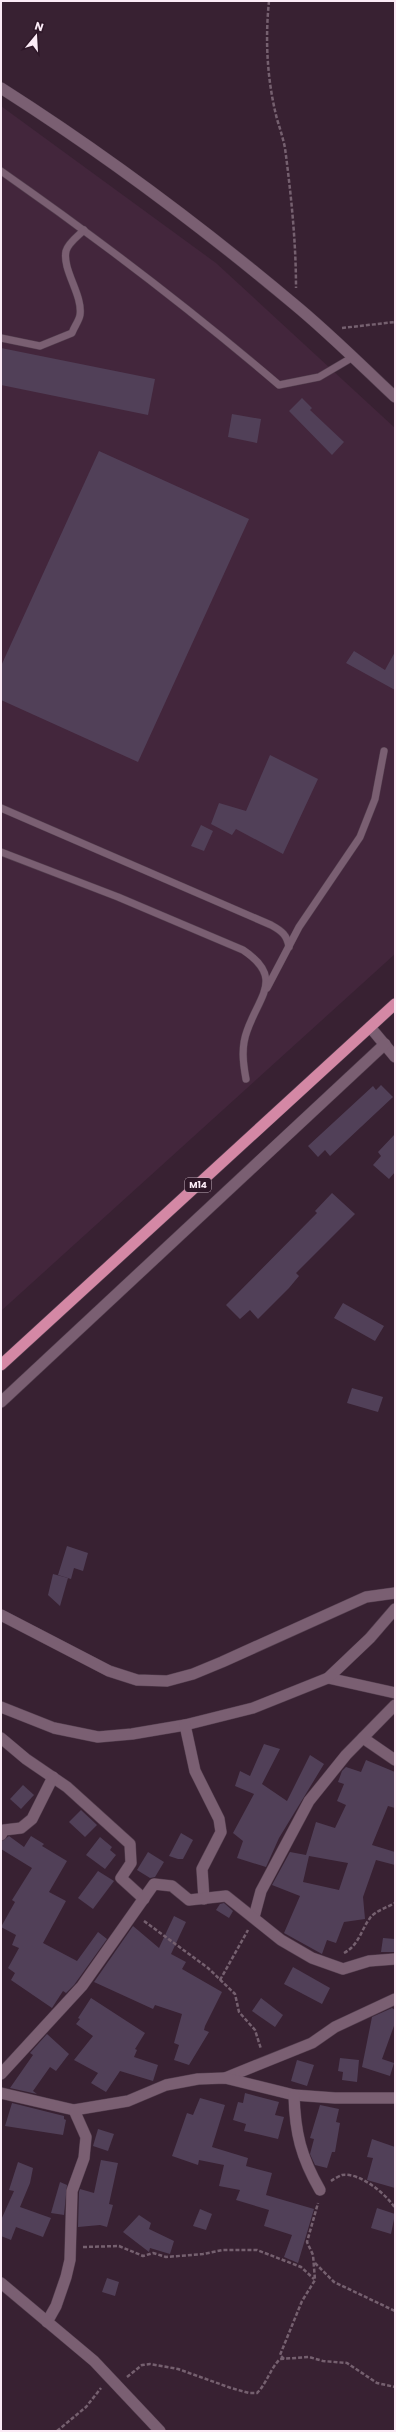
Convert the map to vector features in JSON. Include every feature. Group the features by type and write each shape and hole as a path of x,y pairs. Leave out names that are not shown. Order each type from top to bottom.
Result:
{"highway":[{"name":"M14","path":"1,1365 395,1004"}],"street":[{"path":"1,88 138,182 296,305 395,397"},
{"path":"370,1027 395,1057"},
{"path":"1,1402 385,1044"},
{"path":"1,1615 109,1671 137,1680 167,1681 193,1674 222,1662 366,1597 395,1593"},
{"path":"1,1707 54,1728 98,1737 132,1734 185,1725 253,1708 328,1678 370,1638 395,1609"},
{"path":"328,1678 395,1692"},
{"path":"254,1917 261,1891 309,1801 363,1738 395,1705"},
{"path":"185,1725 195,1771 219,1819 221,1832 202,1869 204,1898"},
{"path":"1,1738 26,1759 67,1786 130,1844 131,1863 120,1878 144,1899"},
{"path":"363,1738 395,1760"},
{"path":"1,1835 4,1830 21,1828 32,1819 53,1777"},
{"path":"1,2074 82,1986 154,1884 172,1886 189,1900 226,1896 281,1940 317,1959 343,1969 369,1961 395,1959"},
{"path":"225,2078 266,2060 312,2043 335,2027 395,1999"},
{"path":"1,2093 74,2110 128,2101 166,2085 198,2079 225,2078 294,2095 335,2098 395,2098"},
{"path":"294,2095 295,2121 301,2153 320,2190"},
{"path":"47,2322 56,2306 66,2277 70,2247 72,2191 84,2158 86,2137 74,2110"},
{"path":"1,2283 94,2361 160,2431"}],"lane":[{"path":"1,171 84,230 224,338 279,385 319,377 353,357"},
{"path":"1,338 40,346 72,333 80,315 74,282 68,268 66,253 68,246 84,230"},
{"path":"246,1080 243,1062 245,1036 266,990 304,921 360,837 376,799 384,751"},
{"path":"1,808 271,925 282,931 288,938 289,947"},
{"path":"1,852 118,897 243,950 258,959 266,974 266,990"}],"path":[{"path":"269,1 265,36 271,88 285,147 296,247 296,305"},
{"path":"324,331 395,322"},
{"path":"317,1959 336,1957 350,1950 371,1917 395,1904"},
{"path":"134,1913 208,1968 235,1994 240,2012 255,2030 266,2060"},
{"path":"220,1980 235,1956 254,1917"},
{"path":"284,2359 280,2354 287,2335 302,2300 315,2280 314,2263 307,2242 317,2212 320,2190 328,2182 342,2175 356,2177 388,2197 395,2208"},
{"path":"70,2247 119,2246 143,2256 153,2253 166,2257 203,2254 223,2250 257,2250 301,2267 315,2280"},
{"path":"314,2263 334,2282 395,2311"},
{"path":"57,2431 86,2407 100,2388 116,2384 142,2365 150,2364 178,2369 249,2393 257,2392 262,2388 273,2366 284,2359 310,2357 323,2361 347,2363 377,2383 395,2387"}],"shaded area":[{"path":"1,106 216,263 395,428 395,954 1,1311"}],"building":[{"path":"1,348 155,379 148,415 1,385"},
{"path":"302,398 312,408 310,410 344,442 332,455 289,411"},
{"path":"232,414 261,419 257,443 228,437"},
{"path":"99,451 249,519 138,762 1,700 1,666"},
{"path":"354,651 385,670 395,652 395,690 346,663"},
{"path":"270,755 318,779 283,854 236,829 232,835 211,824 219,803 246,811"},
{"path":"201,825 213,831 204,851 191,846"},
{"path":"381,1085 393,1097 330,1156 325,1150 318,1157 308,1146 373,1086 376,1090"},
{"path":"395,1134 395,1172 389,1179 373,1165 381,1156 378,1152"},
{"path":"332,1193 355,1214 296,1273 299,1276 258,1319 250,1310 240,1319 226,1305 317,1213 315,1211"},
{"path":"343,1303 384,1326 375,1341 334,1318"},
{"path":"352,1388 383,1397 378,1412 347,1403"},
{"path":"67,1546 88,1553 83,1571 74,1568 71,1579 58,1575"},
{"path":"53,1574 68,1578 60,1606 48,1595"},
{"path":"264,1744 280,1749 262,1784 287,1801 310,1755 324,1764 279,1838 266,1867 237,1858 243,1841 233,1833 254,1794 235,1786 240,1771 250,1776"},
{"path":"366,1760 395,1772 395,1808 388,1806 372,1845 395,1852 395,1865 376,1860 363,1897 365,1919 344,1922 336,1943 327,1940 322,1954 284,1933 300,1896 272,1885 290,1852 306,1855 316,1822 335,1828 346,1805 337,1801 344,1784 338,1782 342,1771 346,1767 361,1772","holes":["309,1856 348,1863 339,1890 303,1882"]},
{"path":"23,1785 34,1795 21,1809 10,1799"},
{"path":"81,1810 97,1825 85,1837 69,1822"},
{"path":"181,1833 193,1840 183,1859 178,1859 169,1856"},
{"path":"9,1836 24,1847 31,1836 44,1844 42,1846 67,1861 49,1892 66,1901 43,1943 77,1961 98,1932 107,1939 74,1985 66,1993 63,1991 52,2008 11,1980 15,1973 8,1968 19,1948 12,1945 16,1935 1,1927 15,1902 12,1900 32,1868 1,1849 1,1842"},
{"path":"100,1837 112,1847 110,1850 116,1855 105,1869 86,1855"},
{"path":"148,1852 164,1862 155,1877 150,1878 137,1870"},
{"path":"98,1871 114,1881 93,1909 78,1898"},
{"path":"224,1903 233,1911 229,1918 216,1910 220,1904"},
{"path":"174,1916 186,1922 171,1954 186,1962 182,1969 222,1992 205,2026 204,2030 209,2032 189,2065 174,2060 179,2045 174,2043 182,2014 155,2005 153,2009 94,1982 133,1926 159,1948"},
{"path":"383,1938 395,1939 395,1952 381,1952"},
{"path":"293,1967 330,1988 322,2004 284,1984"},
{"path":"91,1998 145,2033 135,2049 137,2050 134,2057 158,2065 153,2081 120,2071 106,2092 91,2083 98,2073 74,2060 93,2036 76,2024 80,2019 78,2018"},
{"path":"261,1998 283,2015 275,2027 252,2011"},
{"path":"392,2008 395,2010 395,2023 382,2059 394,2063 390,2076 362,2067 372,2017"},
{"path":"47,2034 69,2054 56,2071 50,2067 33,2091 37,2094 10,2088 33,2055 30,2053"},
{"path":"340,2058 359,2060 357,2082 342,2080 343,2072 338,2071"},
{"path":"297,2060 314,2065 307,2086 291,2081"},
{"path":"245,2093 279,2102 275,2115 284,2117 278,2139 244,2131 246,2124 233,2120 238,2102 243,2103"},
{"path":"200,2098 225,2105 212,2147 248,2158 246,2166 272,2173 266,2195 314,2209 298,2263 284,2257 292,2235 264,2226 269,2210 236,2200 240,2190 219,2186 224,2165 199,2160 198,2165 172,2156 187,2113 193,2115"},
{"path":"12,2103 64,2116 64,2119 66,2120 63,2135 5,2126"},
{"path":"320,2105 339,2109 336,2122 340,2123 335,2152 332,2152 327,2168 315,2165 310,2154 314,2139 310,2138"},
{"path":"98,2129 114,2134 108,2151 93,2146"},
{"path":"372,2139 395,2147 395,2188 367,2180 373,2158 367,2157"},
{"path":"101,2160 118,2163 109,2204 113,2205 107,2227 100,2225 78,2227 80,2189 94,2193"},
{"path":"18,2162 33,2168 30,2183 20,2207 51,2218 43,2237 16,2227 11,2240 1,2236 1,2220 14,2191 9,2190"},
{"path":"60,2182 67,2185 64,2215 51,2213"},
{"path":"377,2208 395,2214 391,2234 371,2228"},
{"path":"200,2209 212,2214 206,2230 193,2226"},
{"path":"139,2215 151,2223 149,2229 174,2241 170,2254 150,2248 149,2252 123,2232"},
{"path":"107,2278 119,2282 115,2296 102,2292"}]}
